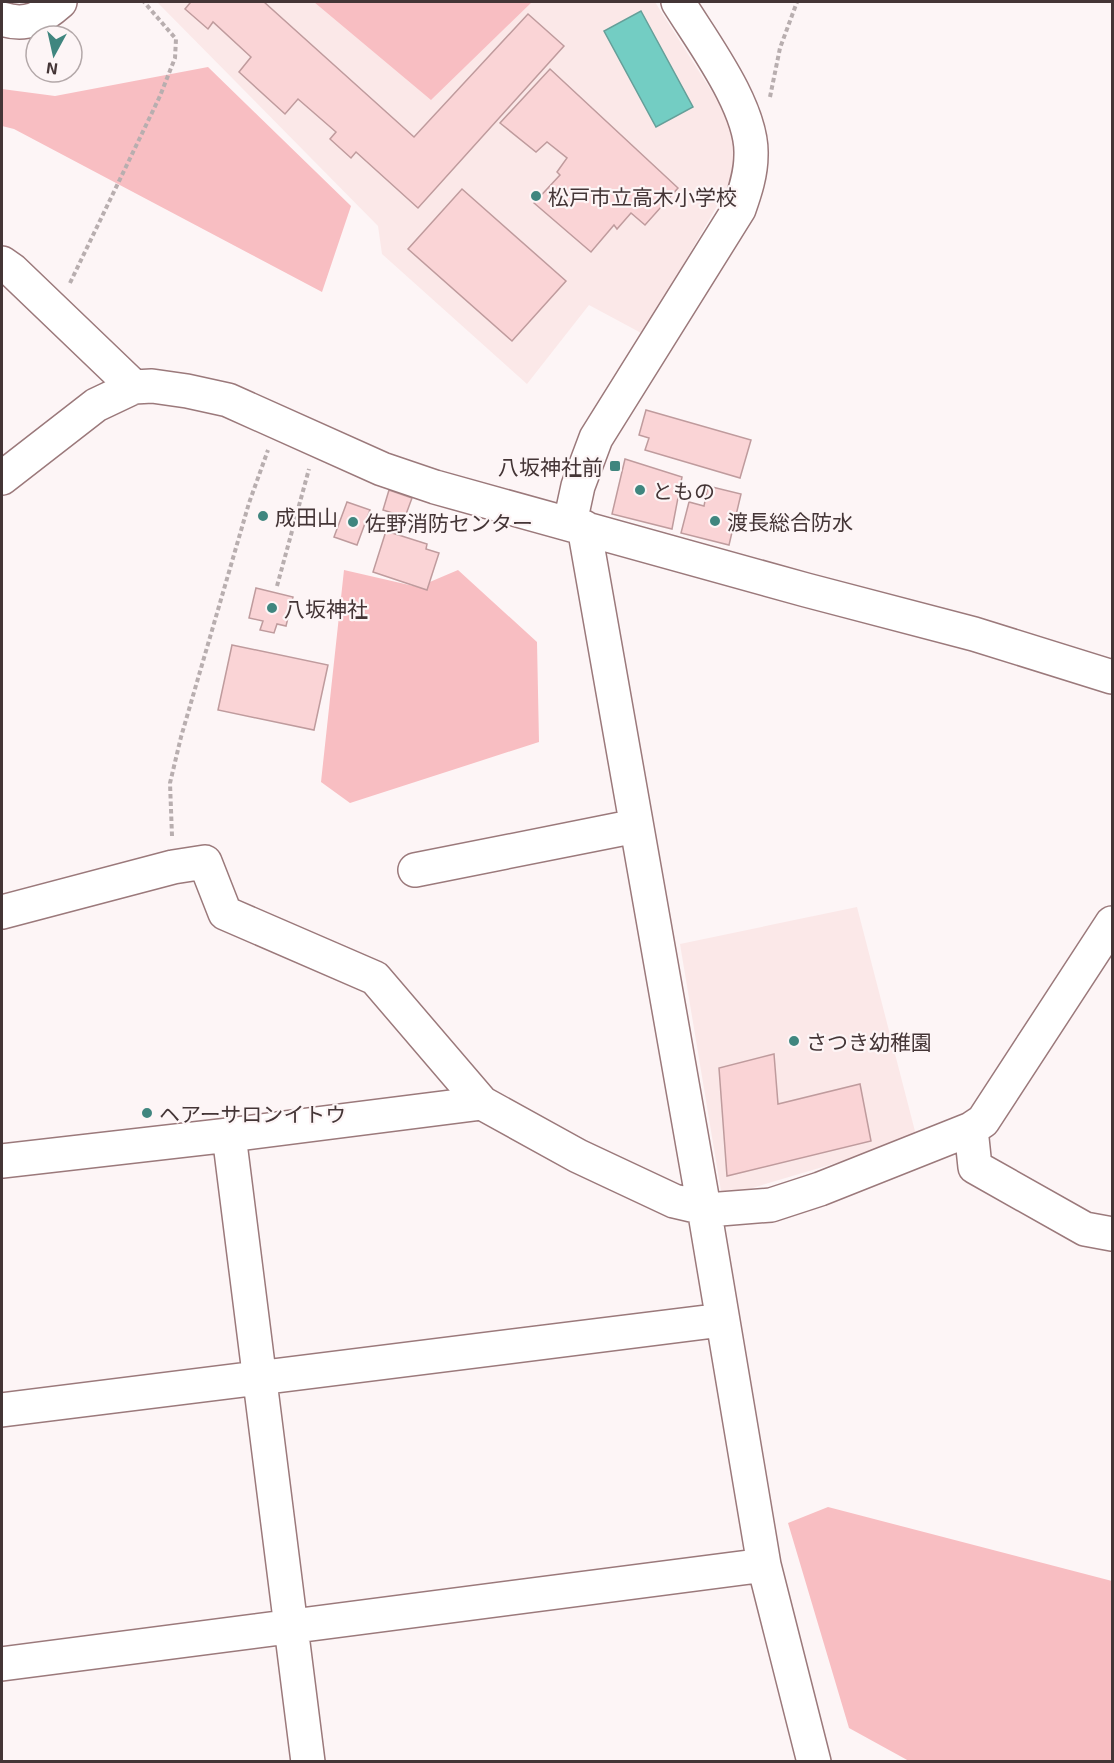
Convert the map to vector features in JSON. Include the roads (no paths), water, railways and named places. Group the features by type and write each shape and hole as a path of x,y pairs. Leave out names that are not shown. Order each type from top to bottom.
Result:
{"street":[{"path":"2,19 14,23 42,17 60,2"},
{"path":"678,2 739,101 748,126 752,153 748,181 739,209 597,438 579,486 577,525 636,826 764,1565 814,1761"},
{"path":"2,263 60,315 134,387"},
{"path":"2,478 96,405 134,387 164,388 228,400 382,469 435,487 974,634 1113,677"},
{"path":"415,870 636,826"},
{"path":"2,912 173,867 205,862 225,914 375,978 482,1103 599,1166 674,1201 704,1209 771,1205 820,1189 971,1129 983,1121 1113,923"},
{"path":"2,1161 482,1103"},
{"path":"971,1129 975,1167 1085,1229 1113,1234"},
{"path":"229,1135 308,1761"},
{"path":"2,1410 722,1320"},
{"path":"2,1664 764,1565"}],"water":[{"path":"641,11 693,107 656,127 604,31"}],"place":[{"name":"松戸市立高木小学校","path":"536,196"},
{"name":"八坂神社前","path":"615,466"},
{"name":"ともの","path":"640,490"},
{"name":"成田山","path":"263,516"},
{"name":"渡長総合防水","path":"715,521"},
{"name":"佐野消防センター","path":"353,522"},
{"name":"八坂神社","path":"272,608"},
{"name":"さつき幼稚園","path":"794,1041"},
{"name":"ヘアーサロンイトウ","path":"147,1113"}]}
